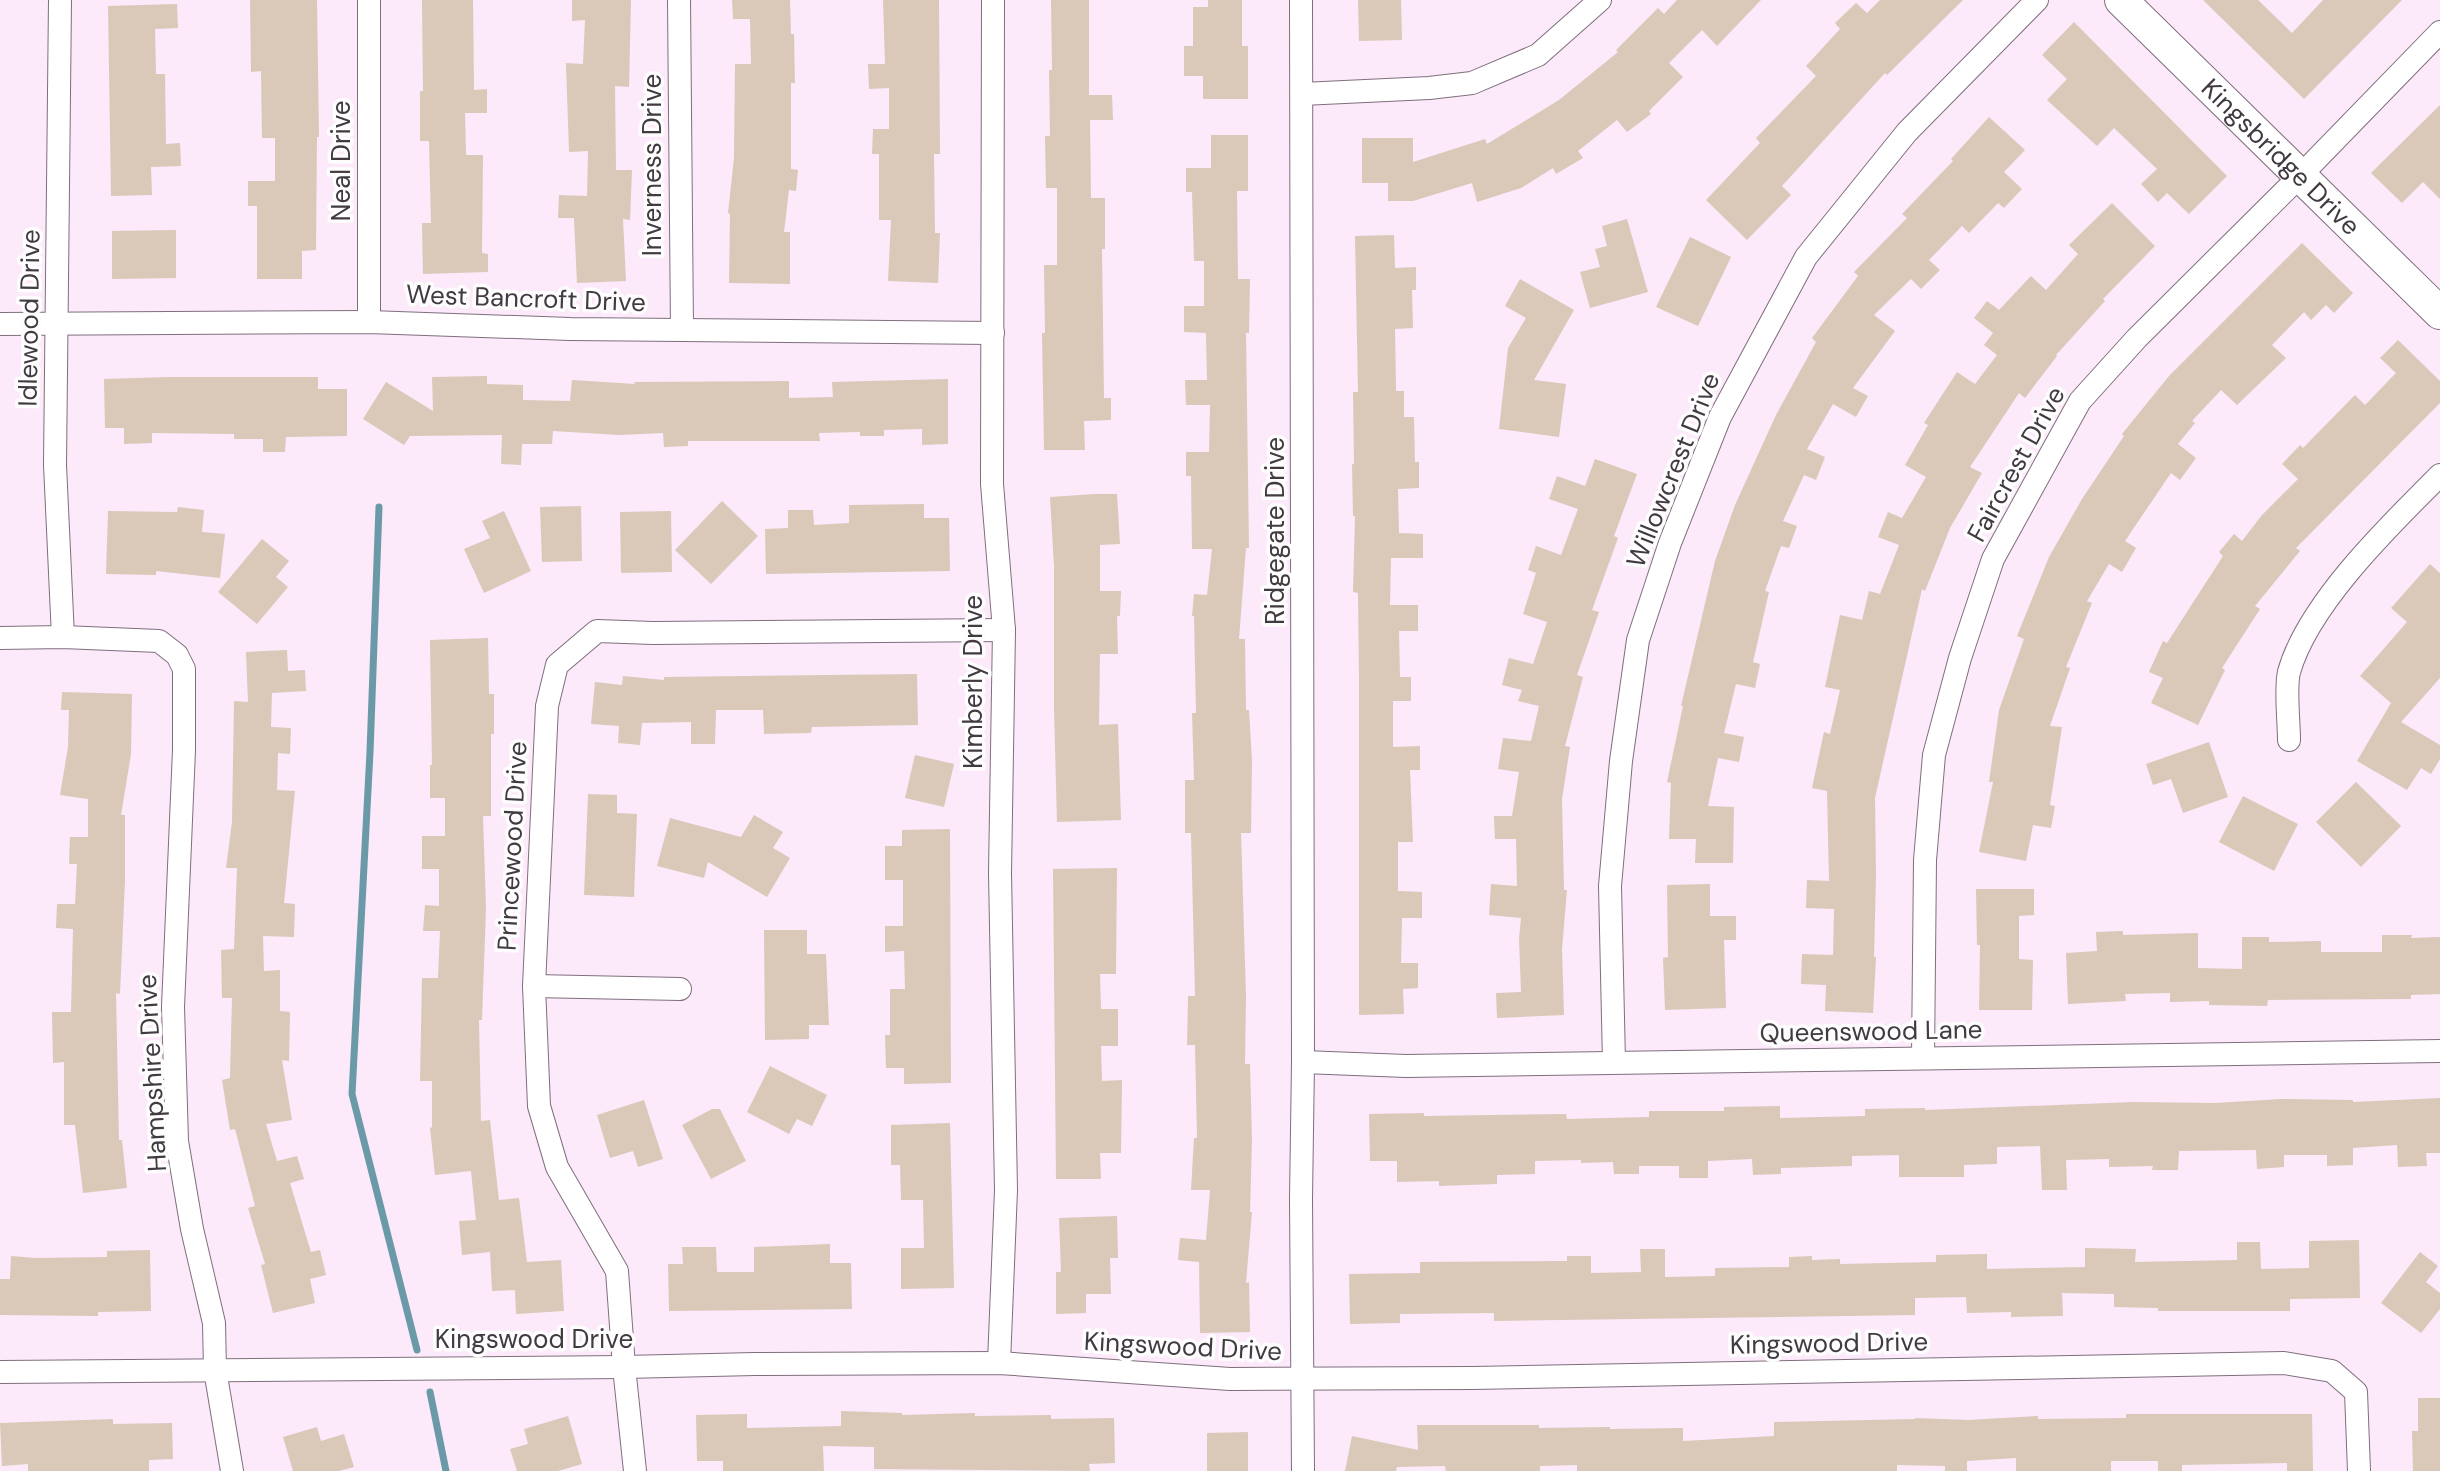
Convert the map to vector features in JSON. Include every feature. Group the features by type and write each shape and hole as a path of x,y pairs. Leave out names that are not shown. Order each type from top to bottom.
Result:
{"street":[{"name":"Idlewood Drive","path":"60,0 55,465 63,637"},
{"name":"Neal Drive","path":"369,0 369,322"},
{"name":"Inverness Drive","path":"679,0 682,330"},
{"name":"Kimberly Drive","path":"993,0 992,484 1004,630 1000,873 1006,1190 999,1363"},
{"name":"Ridgegate Drive","path":"1301,0 1303,1471"},
{"path":"1302,94 1472,83 1538,55 1600,0"},
{"name":"Willowcrest Drive","path":"1614,1062 1610,886 1621,761 1638,640 1670,543 1714,431 1806,257 1907,132 2037,0"},
{"name":"Kingsbridge Drive","path":"2121,0 2440,313"},
{"name":"Faircrest Drive","path":"1923,1058 1925,860 1934,755 1960,658 1993,559 2080,401 2137,338 2440,32"},
{"name":"West Bancroft Drive","path":"0,324 369,322 682,330 993,333"},
{"path":"2289,740 2288,674 2311,622 2367,552 2440,475"},
{"name":"Princewood Drive","path":"635,1471 617,1271 557,1167 539,1106 534,986 547,706 557,665 597,631 1004,630"},
{"path":"0,638 63,637"},
{"name":"Hampshire Drive","path":"63,637 159,641 177,655 184,669 184,750 173,1007 177,1141 192,1229 214,1323 215,1370 232,1471"},
{"path":"534,986 680,989"},
{"name":"Queenswood Lane","path":"1303,1062 1406,1066 2440,1051"},
{"name":"Kingswood Drive","path":"0,1372 999,1363 1230,1379 1303,1379 2284,1363 2332,1371 2356,1392 2359,1471"}],"building":[{"path":"250,0 317,0 319,137 316,250 302,251 302,279 257,279 257,206 248,206 248,181 275,181 275,138 262,138 261,71 251,72"},
{"path":"422,0 473,0 474,90 487,89 487,113 465,113 466,155 483,155 482,253 488,254 488,272 423,274 422,223 431,223 429,141 420,141"},
{"path":"572,0 631,0 629,87 615,86 616,170 632,170 630,220 623,219 626,281 577,283 574,218 558,218 559,195 587,196 588,151 569,152 566,63 583,64 585,20 572,21"},
{"path":"732,0 790,0 795,83 791,83 791,169 798,170 796,191 789,190 784,232 790,232 790,284 729,283 728,213 734,158 735,64 751,64 750,19 733,19"},
{"path":"883,0 939,0 940,154 934,154 935,233 940,233 938,283 888,281 891,220 879,220 879,154 872,154 873,129 889,129 889,88 869,89 868,64 885,64"},
{"path":"1051,0 1089,0 1089,95 1112,95 1113,120 1090,120 1091,198 1105,198 1105,249 1102,249 1104,398 1111,398 1111,420 1084,421 1085,450 1044,450 1044,265 1057,265 1057,188 1046,188 1045,136 1050,136 1049,70 1052,70"},
{"path":"1208,0 1242,0 1242,46 1248,46 1248,99 1203,99 1203,76 1184,76 1184,46 1193,46 1193,7 1208,7"},
{"path":"1358,0 1401,0 1402,40 1359,41"},
{"path":"1677,0 1761,0 1717,46 1702,30 1669,63 1683,77 1649,111 1651,114 1627,132 1617,120 1578,151 1583,158 1556,174 1553,168 1521,188 1477,202 1472,183 1413,201 1388,201 1388,183 1362,183 1362,138 1413,138 1413,162 1485,139 1487,144 1559,100 1618,52 1616,50 1658,8 1664,14"},
{"path":"1880,0 1963,0 1887,75 1885,73 1782,186 1791,195 1747,240 1706,200 1760,143 1756,138 1816,76 1806,66 1840,29 1835,23 1856,3 1867,13"},
{"path":"2203,0 2258,0 2292,33 2323,0 2402,0 2304,99"},
{"path":"177,4 178,28 155,29 156,74 165,74 166,144 180,143 181,166 151,167 152,195 111,196 108,6"},
{"path":"2074,22 2227,176 2189,214 2167,193 2158,202 2141,184 2157,169 2114,128 2097,146 2047,100 2067,79 2042,55"},
{"path":"2440,105 2440,199 2423,182 2402,203 2371,173"},
{"path":"1989,117 2025,150 2004,172 2022,189 2004,208 1998,203 1969,233 1962,226 1929,260 1940,270 1921,289 1911,279 1874,315 1895,331 1853,388 1868,396 1856,417 1833,404 1807,449 1825,457 1816,480 1804,475 1783,521 1797,526 1789,548 1781,546 1765,591 1769,592 1753,662 1760,664 1755,688 1736,684 1724,733 1744,737 1739,762 1718,758 1708,806 1734,807 1733,863 1695,863 1696,839 1669,839 1671,783 1667,782 1681,706 1715,561 1735,505 1776,415 1816,342 1812,338 1858,276 1854,272 1907,218 1902,214 1953,161 1951,159"},
{"path":"1211,135 1248,135 1248,191 1237,191 1238,279 1250,279 1249,333 1246,333 1249,548 1246,548 1239,639 1245,639 1246,710 1249,710 1252,761 1251,833 1241,833 1245,1064 1250,1064 1252,1212 1246,1283 1249,1282 1250,1332 1200,1333 1199,1262 1178,1260 1180,1238 1206,1240 1210,1190 1191,1190 1194,1138 1197,1138 1195,1045 1187,1045 1188,996 1195,996 1191,833 1185,833 1185,780 1194,780 1194,594 1207,595 1212,549 1192,549 1191,476 1186,476 1186,452 1209,452 1210,405 1186,405 1185,380 1207,380 1206,333 1184,332 1184,306 1204,306 1204,261 1194,261 1192,192 1186,192 1186,168 1211,168"},
{"path":"2112,203 2155,246 2103,299 2105,301 2056,355 2025,398 2019,393 1970,467 1982,473 1950,528 1925,591 1922,589 1875,798 1876,957 1873,1013 1825,1011 1826,985 1801,984 1802,954 1833,955 1834,909 1806,908 1807,880 1829,881 1827,791 1812,788 1824,732 1830,734 1840,690 1825,687 1840,615 1862,620 1869,591 1880,594 1899,545 1878,537 1888,512 1902,518 1926,477 1905,465 1928,425 1924,423 1957,372 1975,384 1997,355 1984,345 1993,333 1974,318 1987,301 1999,310 2031,276 2046,290 2078,254 2069,245"},
{"path":"1627,219 1648,292 1590,308 1580,272 1600,267 1595,249 1607,246 1602,226"},
{"path":"176,230 176,278 112,279 112,231"},
{"path":"1394,235 1395,268 1416,267 1416,290 1412,290 1413,328 1395,329 1396,391 1404,391 1404,417 1414,417 1419,488 1398,489 1399,533 1423,534 1423,558 1391,558 1390,605 1418,605 1418,631 1399,631 1400,677 1411,677 1411,701 1393,701 1393,747 1420,746 1420,770 1410,770 1413,842 1398,842 1398,891 1422,892 1422,918 1402,918 1401,963 1418,963 1418,988 1403,989 1404,1014 1359,1015 1358,593 1353,592 1355,516 1352,464 1353,392 1358,392 1355,236"},
{"path":"1690,237 1731,257 1698,326 1656,307"},
{"path":"2302,243 2353,293 2334,313 2326,305 2311,320 2304,312 2272,345 2286,358 2237,405 2221,390 2192,421 2195,423 2178,444 2196,458 2180,480 2171,473 2125,541 2136,548 2122,572 2109,564 2087,601 2092,603 2066,667 2070,668 2050,726 2062,727 2050,805 2055,806 2051,828 2033,825 2026,861 1979,852 1993,782 1989,782 1999,710 2024,639 2017,636 2049,557 2082,499 2124,436 2122,434 2169,376"},
{"path":"1520,279 1574,310 1534,380 1566,384 1559,437 1499,429 1508,348 1526,318 1505,306"},
{"path":"2398,340 2440,381 2440,403 2296,548 2300,551 2255,606 2260,609 2222,668 2225,670 2198,725 2151,703 2163,678 2149,672 2163,641 2167,643 2223,556 2219,552 2234,534 2242,541 2262,515 2298,479 2282,464 2300,445 2303,448 2355,395 2365,405 2396,373 2380,358"},
{"path":"487,376 487,384 523,385 523,400 570,401 572,380 635,384 789,381 789,398 833,397 832,382 948,379 948,444 922,445 922,429 884,430 884,436 860,436 860,432 819,433 820,441 688,441 688,446 664,447 663,433 619,435 553,431 552,444 522,444 521,465 501,464 502,435 410,436 404,445 363,419 386,382 433,411 432,377"},
{"path":"318,377 318,389 347,389 347,436 286,437 285,452 263,452 263,439 234,439 234,434 152,433 152,443 124,444 124,428 105,428 104,379"},
{"path":"1595,459 1637,474 1592,610 1599,612 1577,675 1583,677 1565,746 1570,747 1562,799 1564,890 1567,890 1562,949 1564,1015 1497,1018 1496,993 1521,992 1521,918 1489,915 1491,884 1517,886 1516,839 1495,839 1494,816 1512,816 1519,772 1498,769 1503,738 1531,741 1539,706 1518,701 1522,690 1502,685 1509,658 1533,664 1547,622 1523,614 1536,573 1528,570 1536,546 1561,555 1578,509 1549,499 1557,476 1585,486"},
{"path":"1117,494 1120,544 1100,545 1100,591 1121,591 1120,616 1117,616 1118,654 1100,654 1099,725 1118,724 1121,820 1057,822 1054,566 1050,497"},
{"path":"722,501 758,536 711,584 675,550"},
{"path":"924,504 924,518 949,518 950,571 766,574 765,529 788,528 788,510 813,510 814,525 849,523 849,505"},
{"path":"581,506 582,561 542,562 540,507"},
{"path":"178,507 204,510 202,532 225,534 220,578 156,571 156,575 106,574 108,511 177,512"},
{"path":"504,511 531,571 484,593 464,549 490,538 482,521"},
{"path":"671,511 672,572 621,573 620,512"},
{"path":"262,539 289,561 276,577 288,587 257,624 218,592"},
{"path":"2430,564 2440,573 2440,678 2401,722 2440,745 2440,759 2431,774 2421,768 2407,790 2357,761 2391,703 2360,676 2407,622 2391,608"},
{"path":"488,638 489,694 494,694 494,734 491,734 491,816 483,816 486,908 482,1020 479,1020 481,1121 490,1120 499,1200 519,1198 527,1262 561,1260 564,1311 516,1314 515,1290 492,1291 490,1252 462,1255 459,1221 476,1220 471,1171 435,1175 430,1128 432,1081 420,1081 422,978 438,978 440,931 423,931 425,905 439,906 439,869 422,869 422,836 445,836 445,798 430,798 430,640"},
{"path":"287,650 288,671 305,670 306,691 272,693 271,727 291,728 290,754 278,753 277,790 295,791 284,903 295,904 294,937 263,936 264,971 280,970 280,1011 290,1012 289,1061 282,1060 292,1120 266,1124 277,1161 297,1156 304,1179 290,1183 311,1252 320,1250 326,1275 310,1279 315,1303 273,1313 261,1265 265,1264 248,1208 255,1206 235,1129 230,1130 222,1080 230,1078 232,998 222,998 221,950 234,949 237,868 226,868 232,822 234,701 248,702 246,652"},
{"path":"917,674 918,725 812,727 811,733 764,734 763,710 716,710 715,744 691,744 691,722 642,723 640,745 618,743 619,726 591,724 595,682 622,685 623,676 664,680 664,677"},
{"path":"62,692 132,694 131,754 121,815 125,815 125,881 120,994 116,993 119,1140 122,1140 127,1188 83,1193 75,1125 64,1125 64,1062 53,1063 52,1012 71,1012 73,929 56,928 57,904 75,904 77,864 69,864 70,837 88,837 88,799 60,795 68,747 69,710 61,710"},
{"path":"2209,742 2228,797 2183,813 2171,779 2153,785 2146,764"},
{"path":"915,755 954,764 944,807 905,798"},
{"path":"2356,782 2401,826 2361,867 2316,822"},
{"path":"588,794 617,795 617,813 637,814 634,897 584,895"},
{"path":"2243,796 2298,824 2274,871 2219,842"},
{"path":"754,815 783,832 773,848 790,858 767,897 708,862 704,878 657,866 670,818 741,837"},
{"path":"950,829 951,1083 904,1084 904,1068 886,1068 885,1035 890,1035 890,989 905,989 904,951 885,952 885,926 903,926 903,880 885,880 885,846 902,846 902,830"},
{"path":"1117,868 1116,974 1100,974 1101,1009 1118,1009 1118,1046 1101,1046 1102,1081 1122,1080 1121,1153 1100,1153 1101,1179 1056,1179 1053,869"},
{"path":"1710,884 1710,916 1736,916 1736,940 1724,940 1726,1008 1665,1010 1663,958 1668,957 1667,885"},
{"path":"1976,889 2034,889 2034,915 2019,916 2019,959 2033,960 2032,1010 1979,1010 1980,945 1977,945"},
{"path":"764,930 807,930 807,954 826,954 829,1025 809,1025 809,1039 765,1040"},
{"path":"2123,931 2123,935 2198,933 2198,968 2242,969 2242,937 2269,937 2269,942 2321,941 2321,952 2382,952 2382,935 2440,937 2440,994 2411,995 2411,999 2268,1000 2267,1006 2209,1005 2209,1001 2170,1002 2170,993 2125,994 2126,1001 2068,1004 2066,953 2097,951 2096,932"},
{"path":"770,1066 827,1095 812,1126 797,1119 789,1134 747,1112"},
{"path":"2440,1098 2440,1153 2426,1153 2427,1166 2398,1167 2397,1145 2353,1148 2353,1165 2327,1166 2327,1155 2284,1155 2284,1167 2257,1169 2256,1150 2179,1151 2178,1170 2152,1170 2153,1166 2109,1167 2109,1159 2066,1160 2067,1190 2042,1190 2040,1146 1997,1147 1997,1164 1964,1165 1964,1177 1899,1177 1899,1155 1852,1156 1852,1166 1781,1168 1781,1174 1753,1175 1752,1159 1708,1161 1708,1178 1679,1178 1679,1166 1639,1166 1639,1174 1614,1174 1613,1162 1581,1163 1581,1160 1535,1161 1535,1174 1497,1175 1497,1184 1439,1186 1439,1181 1397,1182 1397,1161 1370,1161 1369,1114 1566,1114 1567,1119 1649,1117 1649,1111 1724,1111 1724,1107 1780,1106 1780,1118 1865,1116 1865,1109"},
{"path":"644,1100 663,1159 638,1167 633,1151 610,1158 597,1115"},
{"path":"712,1109 720,1109 746,1161 711,1179 682,1125"},
{"path":"950,1123 954,1288 901,1289 901,1248 924,1248 923,1200 901,1200 900,1165 891,1165 891,1125"},
{"path":"1117,1216 1118,1258 1110,1258 1111,1294 1086,1294 1086,1313 1056,1314 1056,1272 1061,1272 1059,1218"},
{"path":"2359,1240 2360,1298 2290,1299 2290,1311 2158,1311 2158,1308 2114,1307 2114,1294 2062,1293 2063,1316 2011,1317 2011,1312 1967,1313 1966,1297 1915,1298 1915,1315 1494,1321 1494,1313 1400,1314 1400,1323 1350,1324 1349,1274 1420,1273 1420,1262 1567,1261 1567,1256 1591,1256 1591,1273 1641,1272 1640,1249 1665,1249 1665,1277 1715,1276 1715,1268 1789,1267 1789,1257 1812,1256 1812,1260 1840,1259 1840,1264 1936,1262 1936,1255 1987,1254 1987,1269 2085,1267 2085,1248 2136,1249 2135,1262 2237,1260 2237,1242 2260,1242 2261,1269 2309,1268 2309,1241"},
{"path":"830,1244 830,1263 851,1263 852,1309 669,1311 668,1264 683,1264 682,1247 716,1247 717,1272 754,1272 754,1247"},
{"path":"150,1250 151,1311 98,1312 98,1316 0,1315 0,1279 10,1279 11,1256 107,1257 107,1251"},
{"path":"2420,1252 2438,1266 2426,1282 2440,1293 2440,1309 2421,1333 2381,1303"},
{"path":"2418,1398 2440,1398 2440,1471 2413,1471 2412,1431 2418,1431"},
{"path":"841,1411 902,1415 1051,1415 1051,1419 1114,1418 1115,1463 1089,1464 1090,1471 874,1469 874,1447 823,1446 824,1471 723,1471 723,1461 697,1461 696,1415 747,1414 747,1428 841,1426"},
{"path":"2126,1414 2312,1414 2313,1471 2287,1471 2287,1463 2182,1465 2182,1471 2158,1471 2158,1461 2111,1461 2111,1471 2016,1471 2016,1458 1967,1461 1967,1471 1945,1471 1945,1466 1897,1465 1897,1471 1577,1471 1577,1465 1540,1466 1540,1471 1446,1471 1445,1466 1397,1467 1396,1471 1345,1471 1352,1436 1418,1450 1417,1425 1683,1428 1683,1441 1774,1436 1774,1422 1915,1418 1968,1420 2038,1416 2038,1419 2126,1418"},
{"path":"568,1416 582,1464 558,1471 517,1471 510,1449 528,1444 524,1429"},
{"path":"113,1419 113,1424 172,1423 173,1459 149,1460 149,1471 28,1471 28,1464 2,1466 0,1423"},
{"path":"317,1427 321,1441 344,1434 354,1467 339,1471 293,1471 283,1437"},
{"path":"1248,1432 1248,1471 1207,1471 1207,1433"}],"waterway":[{"path":"379,507 352,1094 417,1350"},
{"path":"430,1392 446,1471"}]}
